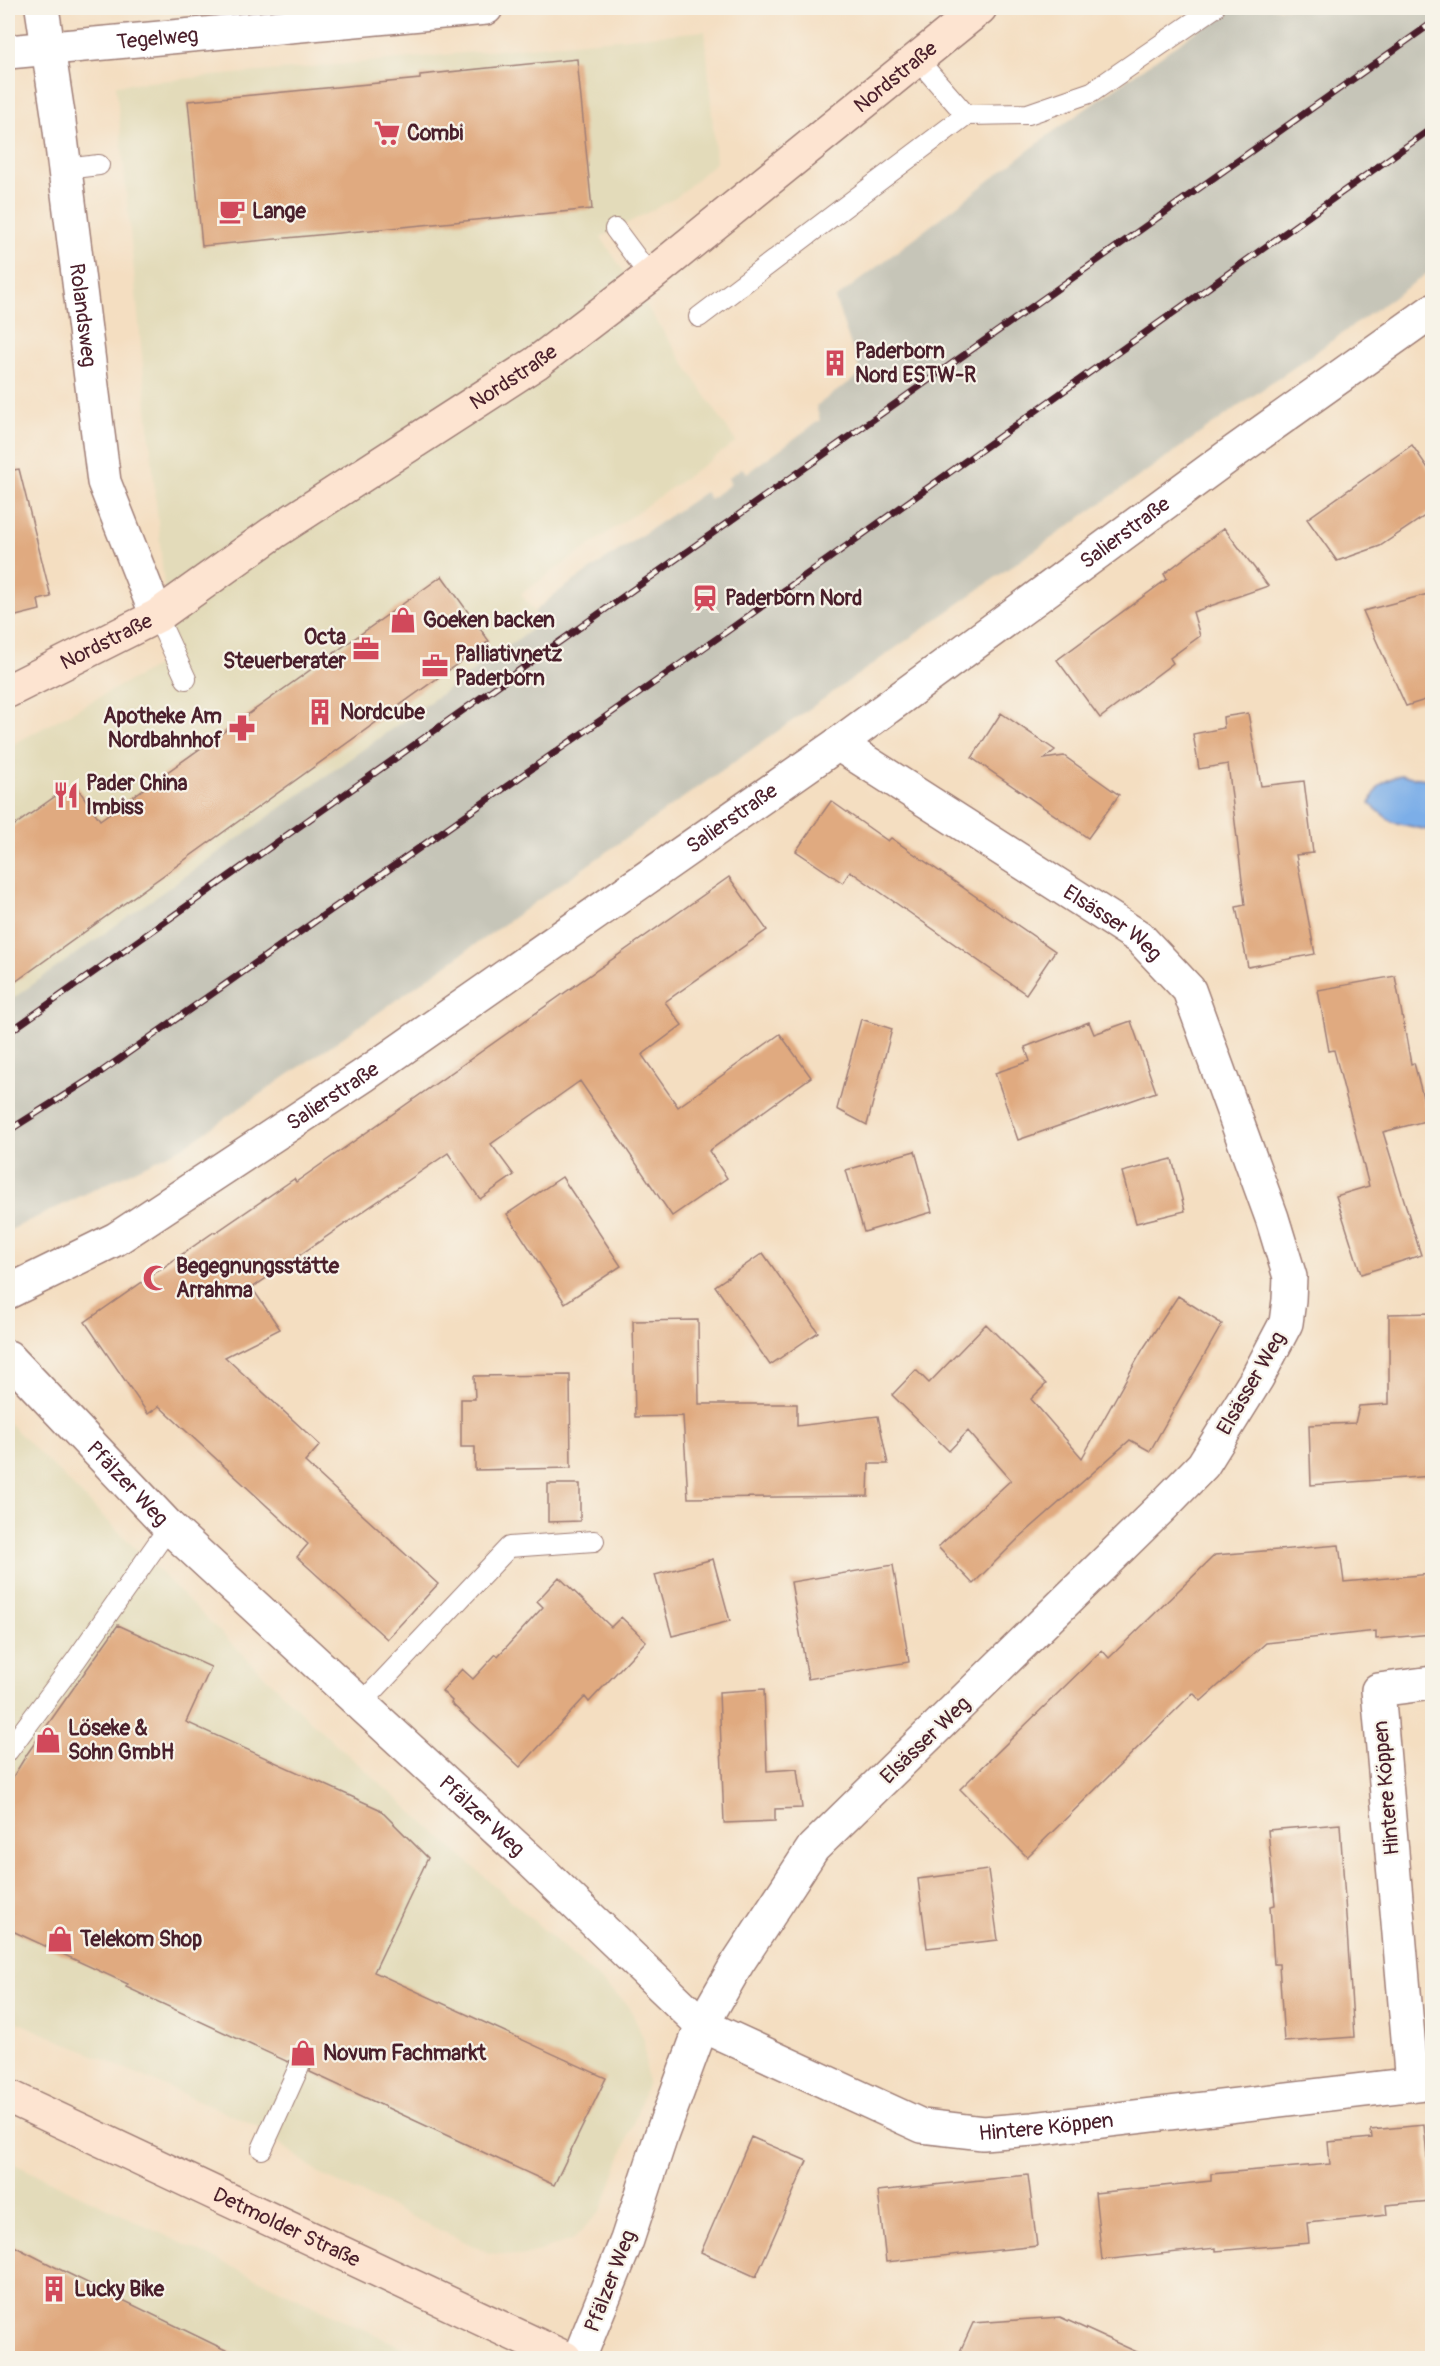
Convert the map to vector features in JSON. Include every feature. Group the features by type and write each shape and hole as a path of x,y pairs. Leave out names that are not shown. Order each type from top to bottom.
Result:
{"street":[{"name":"Rolandsweg","path":"42,8 65,169 104,483 157,616"},
{"name":"Tegelweg","path":"8,52 486,8"},
{"name":"Nordstraße","path":"8,691 157,616 273,533 536,363 650,276 980,8"},
{"name":"Salierstraße","path":"8,1292 116,1239 363,1076 838,744 1234,452 1432,311"},
{"name":"Elsässer Weg","path":"702,2025 737,1964 813,1848 1203,1465 1257,1378 1286,1323 1289,1300 1290,1277 1272,1218 1189,990 1139,937 838,744"},
{"name":"Pfälzer Weg","path":"8,1357 169,1527 532,1862 702,2025 661,2136 627,2240 579,2358"},
{"name":"Hintere Köppen","path":"702,2025 922,2126 983,2133 1422,2083 1378,1690 1432,1683"},
{"name":"Detmolder Straße","path":"8,2096 565,2358"}],"lane":[{"path":"699,317 966,115 1028,114 1092,92 1214,8"},
{"path":"917,59 966,115"},
{"path":"65,169 99,165"},
{"path":"615,229 650,276"},
{"path":"157,616 186,679"},
{"path":"8,1751 76,1660 169,1527"},
{"path":"360,1705 509,1547 594,1541"},
{"path":"262,2149 299,2067"}],"shaded area":[{"path":"1229,8 1432,8 1432,270 368,1020 183,1147 8,1231 8,1002 542,622 534,612 555,594 705,492 710,499 731,484 728,478 742,468 747,473 820,420 816,406 861,374 835,299 1050,134"},
{"path":"705,31 716,162 677,197 601,237 736,442 521,594 542,622 8,1003 8,747 171,658 116,85"},
{"path":"8,1422 309,1720 629,2006 644,2040 647,2085 602,2209 574,2239 525,2256 489,2253 322,2175 255,2125 8,2018"},
{"path":"8,2161 425,2358 8,2358"}],"water":[{"path":"1400,775 1432,780 1432,831 1392,822 1370,804 1380,785"}],"building":[{"name":"Combi","path":"577,59 592,209 202,246 188,101 420,79 420,75"},
{"path":"1412,445 1432,474 1432,511 1380,546 1337,561 1307,519"},
{"path":"19,469 51,597 38,600 40,610 8,618 8,471"},
{"path":"1224,528 1268,586 1193,612 1200,636 1170,658 1173,663 1100,718 1057,660 1167,579 1164,574"},
{"path":"442,576 489,641 8,987 8,830 74,783 100,820"},
{"path":"1432,593 1432,698 1406,706 1363,611"},
{"path":"1001,713 1055,750 1044,759 1064,756 1119,795 1088,838 972,758"},
{"path":"1248,713 1261,786 1304,781 1313,853 1296,855 1315,954 1248,967 1236,907 1245,905 1228,764 1199,769 1193,734 1224,728 1223,717"},
{"path":"831,801 888,841 891,838 1055,951 1026,994 850,871 843,883 796,851"},
{"path":"729,877 767,930 665,1002 682,1025 642,1055 678,1107 780,1034 811,1077 709,1151 727,1178 672,1216 580,1081 491,1144 514,1175 480,1199 448,1153 252,1288 280,1329 225,1357 320,1445 305,1462 438,1584 387,1639 297,1557 308,1544 159,1406 148,1414 85,1322 214,1232 294,1179 296,1182"},
{"path":"1395,976 1411,1064 1414,1063 1429,1120 1383,1132 1421,1255 1361,1274 1336,1196 1369,1186 1334,1050 1329,1051 1318,990"},
{"path":"861,1019 892,1029 867,1125 837,1109"},
{"path":"1131,1021 1156,1092 1018,1140 995,1073 1030,1061 1025,1047 1089,1022 1094,1034"},
{"path":"915,1151 932,1212 864,1232 846,1170"},
{"path":"1172,1159 1185,1211 1136,1223 1122,1172"},
{"path":"562,1177 621,1266 565,1303 507,1214"},
{"path":"763,1253 818,1332 770,1365 715,1286"},
{"path":"1178,1296 1222,1324 1150,1451 1130,1440 1019,1538 973,1584 938,1547 1011,1480 968,1431 949,1451 892,1395 916,1370 929,1383 986,1324 1046,1384 1031,1399 1082,1458 1143,1349"},
{"path":"1432,1313 1432,1476 1311,1485 1309,1425 1355,1423 1359,1406 1389,1404 1389,1314"},
{"path":"698,1320 699,1404 797,1404 797,1426 878,1416 888,1464 869,1464 868,1496 688,1498 683,1416 635,1417 633,1321"},
{"path":"570,1375 571,1468 475,1470 475,1447 461,1447 461,1399 475,1399 474,1376"},
{"path":"548,1484 580,1484 580,1521 548,1522"},
{"path":"1339,1545 1344,1582 1431,1574 1432,1634 1376,1639 1376,1631 1266,1643 1201,1701 1193,1693 1027,1857 960,1789 1102,1650 1109,1658 1215,1555"},
{"path":"713,1559 730,1621 672,1636 655,1575"},
{"path":"893,1565 909,1662 808,1679 791,1582"},
{"path":"559,1577 611,1627 621,1617 646,1641 589,1702 585,1697 520,1767 451,1703 452,1701 442,1691 462,1669 473,1679 496,1654 498,1656 543,1607 537,1601"},
{"path":"118,1625 211,1667 186,1722 379,1809 428,1858 374,1972 606,2078 554,2185 310,2072 311,2065 304,2056 297,2055 288,2062 126,1987 128,1984 8,1929 8,1785 27,1754"},
{"path":"764,1689 767,1771 797,1769 802,1808 775,1809 775,1821 724,1823 719,1692"},
{"path":"1340,1824 1354,2037 1284,2042 1279,1964 1274,1964 1270,1906 1275,1905 1268,1830"},
{"path":"988,1870 998,1940 927,1948 918,1879"},
{"path":"1424,2125 1431,2201 1386,2205 1387,2215 1307,2223 1309,2243 1216,2251 1216,2248 1102,2260 1095,2193 1211,2181 1211,2174 1330,2164 1328,2142 1372,2138 1371,2130"},
{"path":"751,2137 807,2161 756,2277 701,2252"},
{"path":"1028,2175 1037,2246 886,2262 878,2191"},
{"name":"Lucky Bike","path":"8,2243 59,2269 242,2358 8,2358"},
{"path":"1060,2317 1150,2358 957,2358 973,2323"}],"railway":[{"path":"8,1033 1432,23"},
{"path":"8,1131 98,1074 726,632 1432,128"}],"place":[{"name":"Combi","path":"387,133"},
{"name":"Lange","path":"232,211"},
{"name":"Paderborn Nord ESTW-R","path":"835,363"},
{"name":"Paderborn Nord","path":"705,598"},
{"name":"Goeken backen","path":"403,620"},
{"name":"Octa Steuerberater","path":"366,649"},
{"name":"Palliativnetz Paderborn","path":"435,666"},
{"name":"Nordcube","path":"320,712"},
{"name":"Apotheke Am Nordbahnhof","path":"242,728"},
{"name":"Pader China Imbiss","path":"66,795"},
{"name":"Begegnungsstätte Arrahma","path":"156,1278"},
{"name":"Löseke & Sohn GmbH","path":"48,1740"},
{"name":"Telekom Shop","path":"60,1939"},
{"name":"Novum Fachmarkt","path":"303,2053"},
{"name":"Lucky Bike","path":"54,2289"}]}
